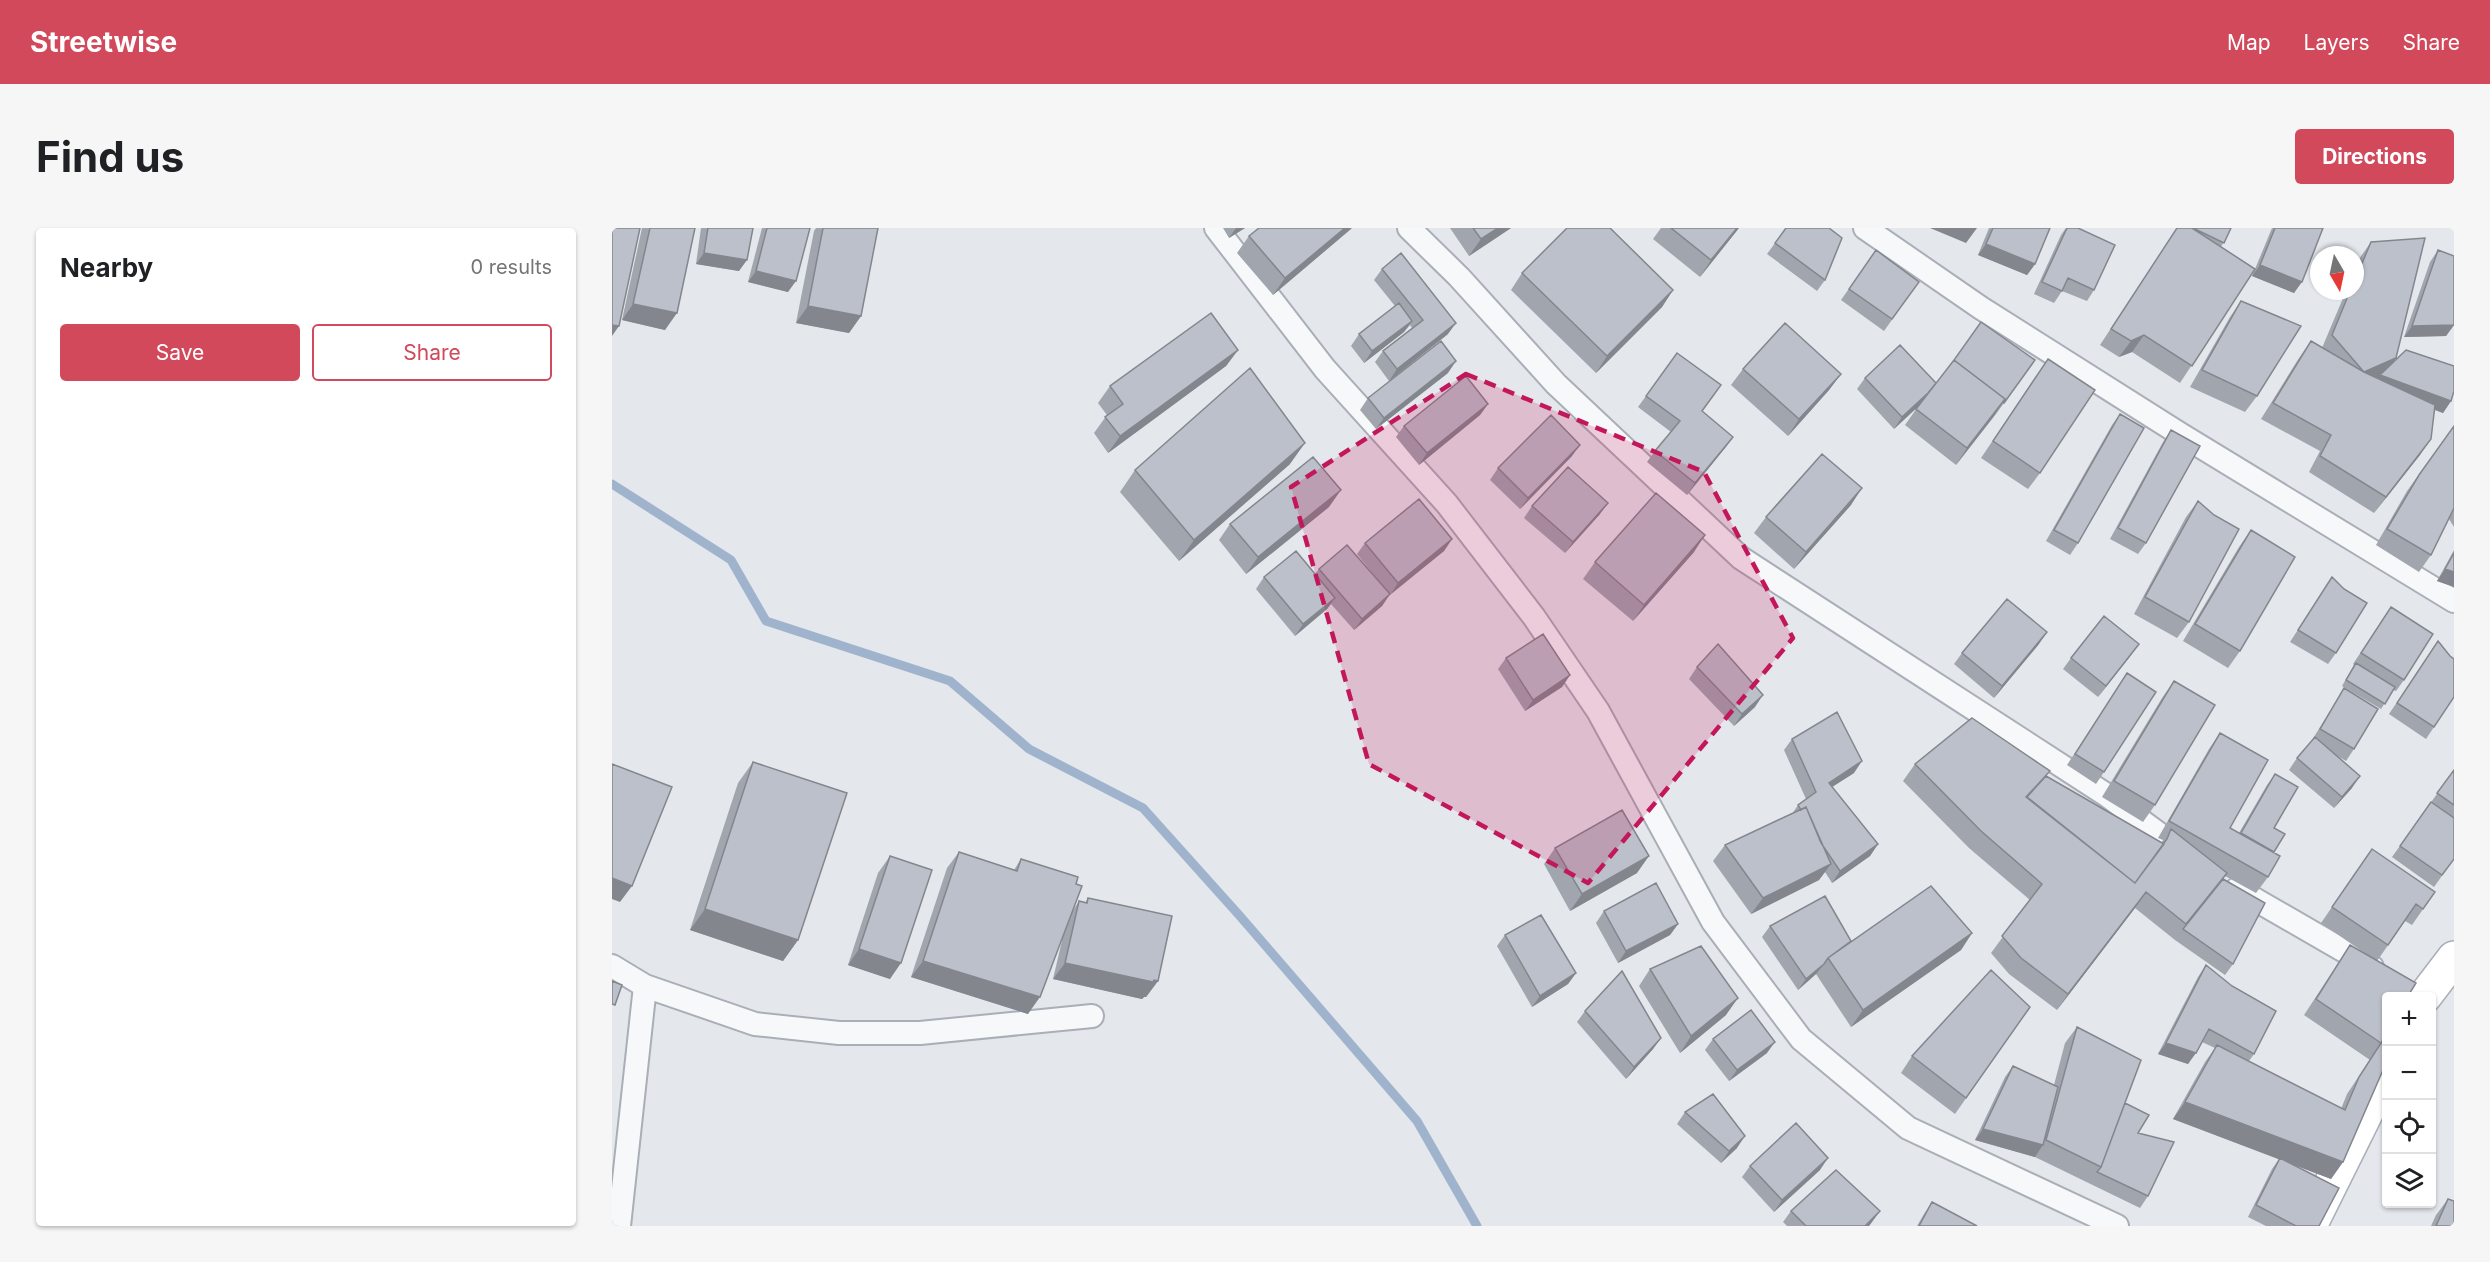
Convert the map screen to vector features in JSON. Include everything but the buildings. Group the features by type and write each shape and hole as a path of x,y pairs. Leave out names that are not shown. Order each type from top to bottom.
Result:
{"main road":[{"path":"2412,989 2454,958"},
{"path":"2310,1226 2382,1081"}],"street":[{"path":"1216,228 1325,369 1447,504 1534,617 1598,711 1713,922 1801,1039 1908,1128 2117,1226"},
{"path":"1409,228 1459,277 1556,384 1741,558 2104,794 2201,865"},
{"path":"1865,228 1981,308 2180,434 2454,601"},
{"path":"2220,879 2412,989"},
{"path":"612,966 645,986 756,1024 839,1033 920,1033 1092,1016"},
{"path":"619,1226 645,986"}],"highlighted area":[{"path":"1466,374 1704,472 1793,638 1588,883 1369,764 1291,487"}],"waterway":[{"path":"612,484 731,560 766,621 950,681 1029,749 1143,808 1417,1121 1477,1226"}]}
